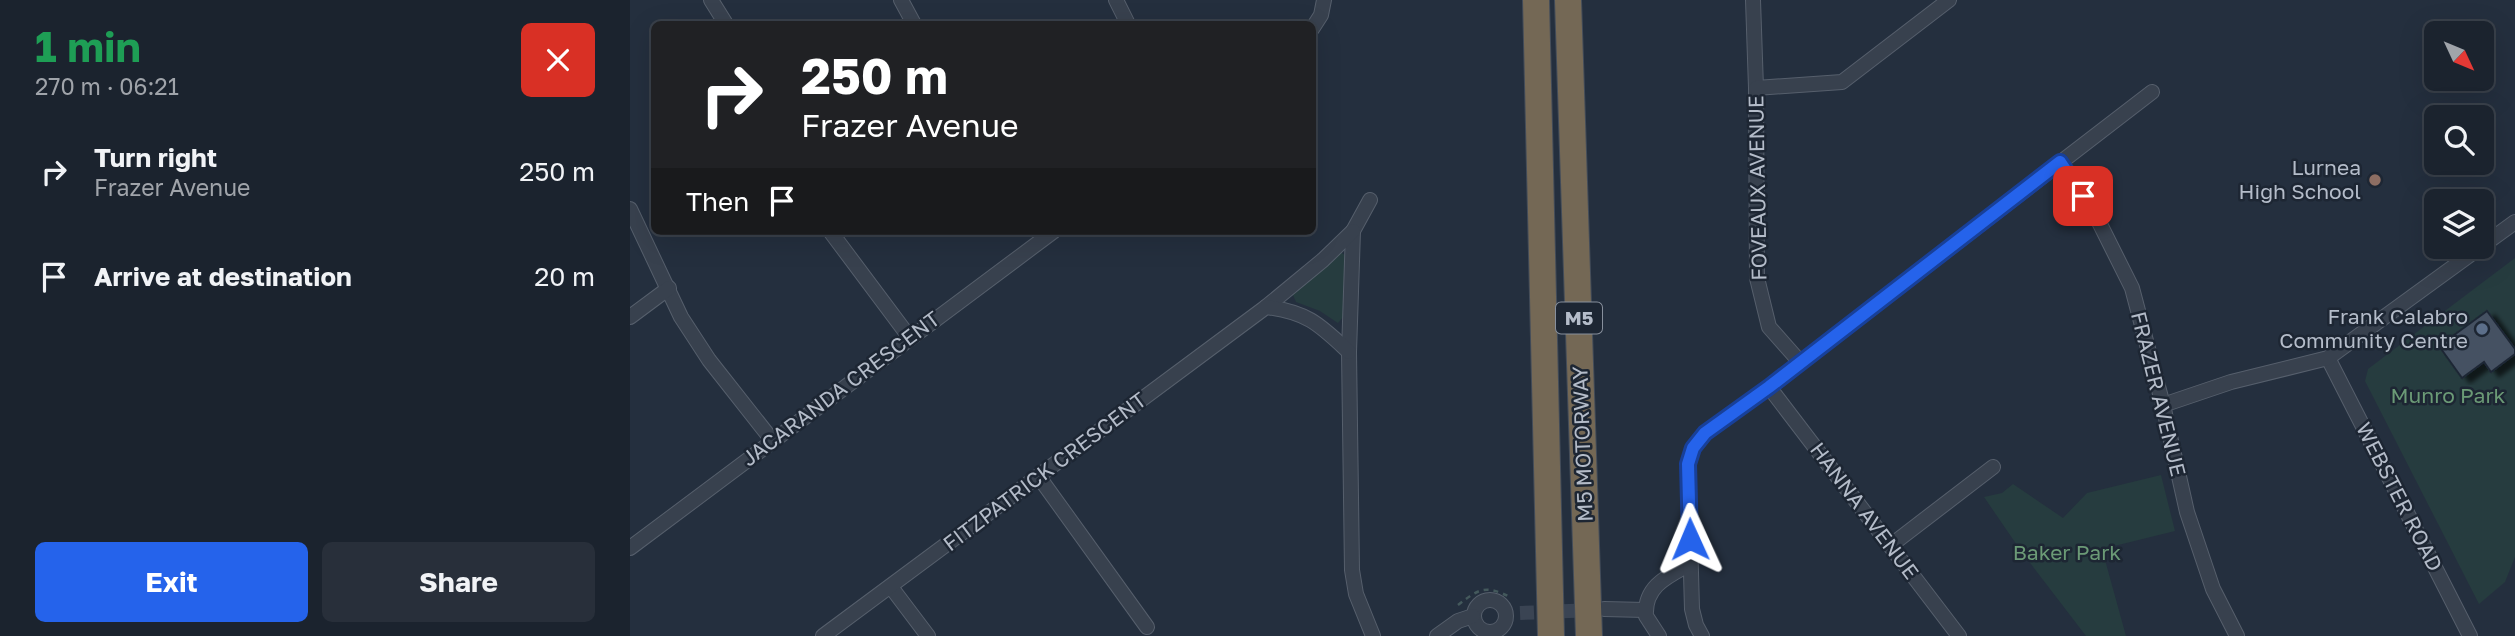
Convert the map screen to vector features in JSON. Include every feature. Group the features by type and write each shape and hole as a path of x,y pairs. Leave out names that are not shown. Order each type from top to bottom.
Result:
{"highway":[{"name":"M5 MOTORWAY","path":"1536,0 1551,636"},
{"name":"M5 MOTORWAY","path":"1568,0 1589,636"}],"street":[{"path":"711,0 724,21"},
{"path":"901,0 912,21"},
{"path":"1116,0 1126,21"},
{"path":"1316,23 1324,0"},
{"name":"FOVEAUX AVENUE","path":"1753,0 1757,278 1769,327 1800,362"},
{"path":"1756,88 1842,82 1949,0"},
{"path":"1702,636 1692,609 1688,464 1693,448 1705,433 1769,387 2152,92"},
{"name":"FRAZER AVENUE","path":"2060,162 2095,214 2132,288 2163,405 2186,512 2213,589 2237,636"},
{"name":"FITZPATRICK CRESCENT","path":"823,636 1266,307 1323,260 1353,231 1370,200"},
{"path":"630,209 681,317 709,360 772,440"},
{"path":"2163,405 2231,382 2328,358 2515,222"},
{"name":"FITZPATRICK CRESCENT","path":"1353,231 1349,352 1352,570 1356,594 1373,636"},
{"path":"833,235 910,338"},
{"name":"JACARANDA CRESCENT","path":"630,548 910,338 1037,236"},
{"path":"630,317 669,288"},
{"path":"1266,307 1315,321 1349,352"},
{"name":"WEBSTER ROAD","path":"2328,358 2470,636"},
{"name":"HANNA AVENUE","path":"1769,387 1959,636"},
{"path":"1890,546 1993,467"},
{"path":"1039,477 1147,628"},
{"path":"1659,636 1648,622 1645,610 1648,598 1655,586 1690,564"},
{"path":"891,587 928,636"},
{"path":"1437,636 1458,621 1473,616 1477,606 1486,600 1497,601 1513,614 1500,628 1490,632 1480,629 1473,616"},
{"path":"1604,610 1645,610"}],"green space":[{"path":"1340,252 1348,257 1344,284 1344,316 1338,323 1320,311 1296,302 1293,295 1294,291"},
{"name":"Munro Park","path":"2515,258 2515,557 2505,582 2479,604 2365,381 2368,369"},
{"name":"Baker Park","path":"2161,475 2175,531 2102,549 2126,636 2086,636 2021,551 1984,497 2002,493 2013,484 2063,518 2087,493"}],"building":[{"name":"Frank Calabro Community Centre","path":"2487,311 2515,349 2515,354 2491,372 2484,362 2462,378 2439,346"}],"tunnel":[{"path":"1520,613 1592,610"}],"place":[{"name":"Lurnea High School","path":"2375,180"},
{"name":"Frank Calabro Community Centre","path":"2482,329"}],"route":[{"path":"1690,539 1688,464 1693,448 1705,433 1769,387 2060,162 2083,196"}]}
